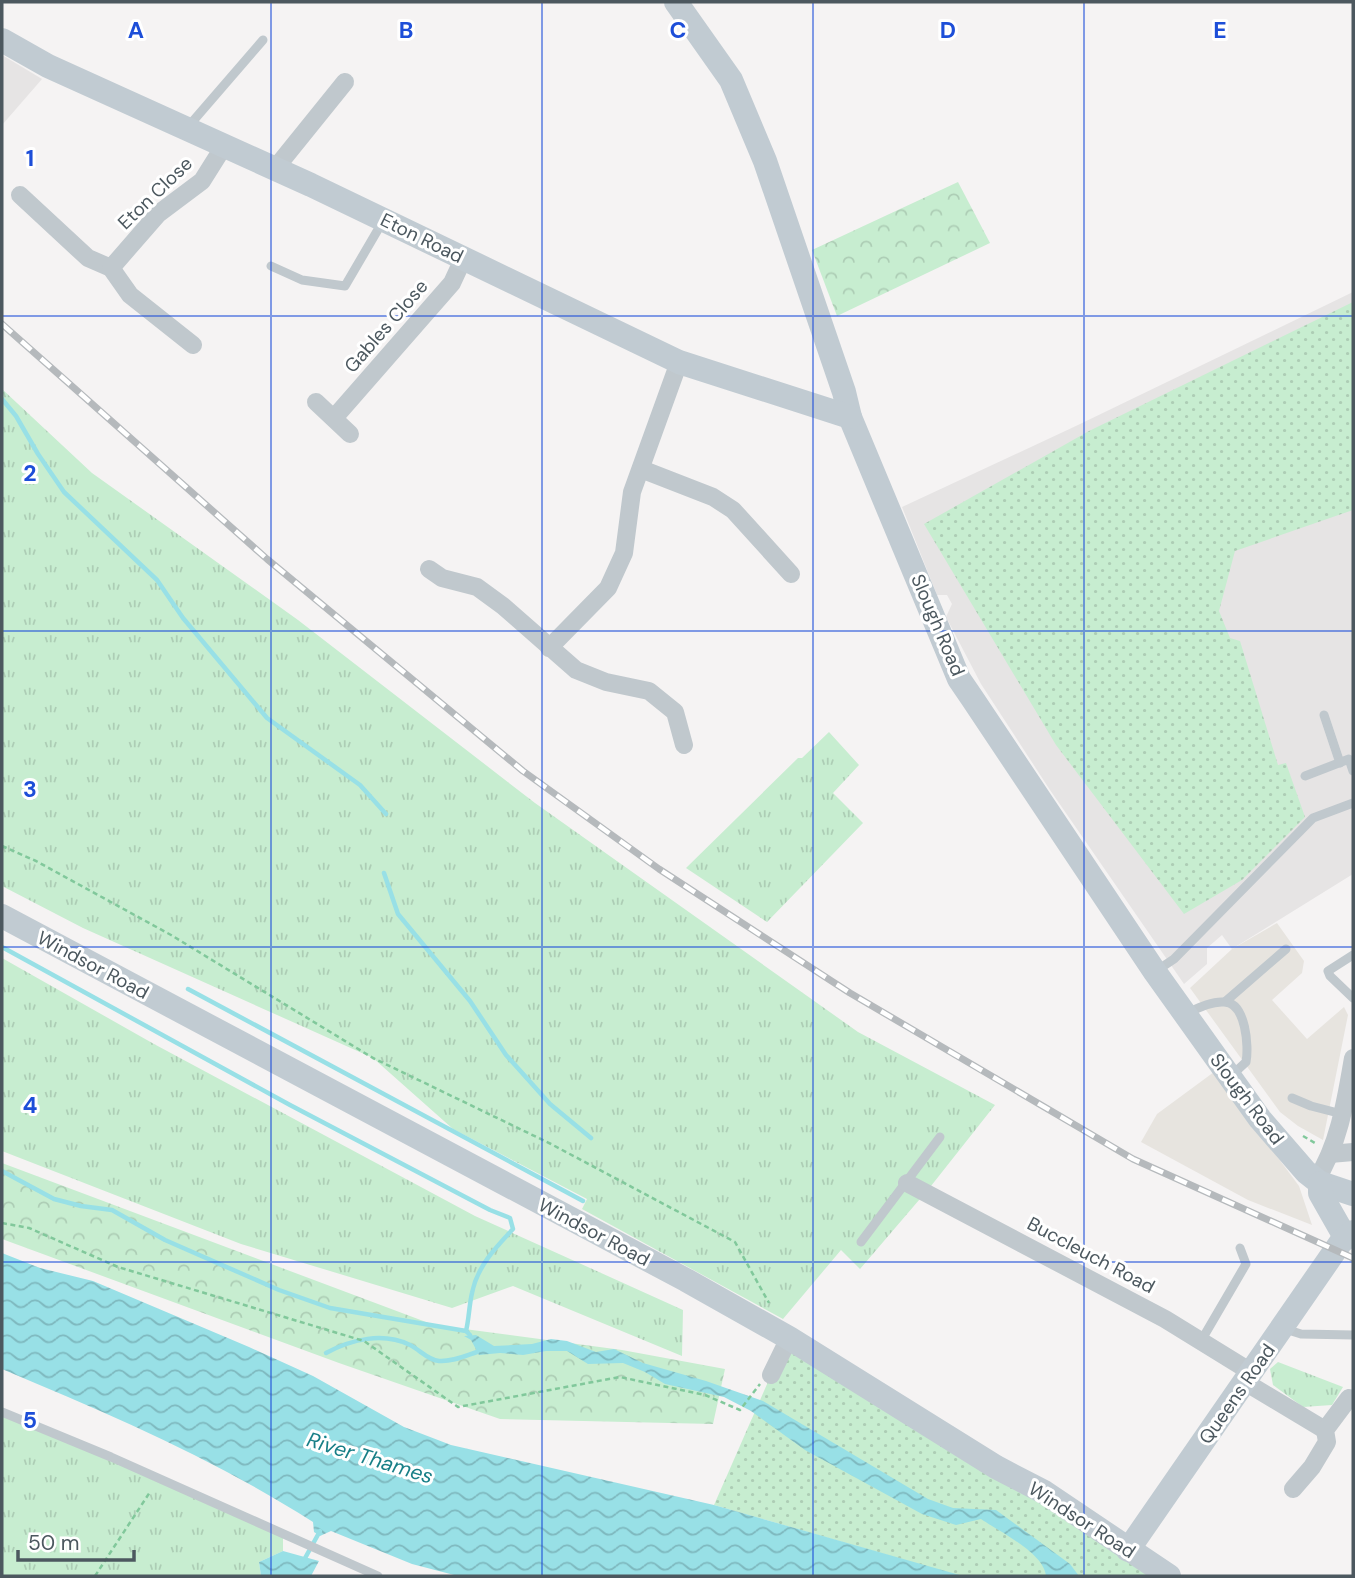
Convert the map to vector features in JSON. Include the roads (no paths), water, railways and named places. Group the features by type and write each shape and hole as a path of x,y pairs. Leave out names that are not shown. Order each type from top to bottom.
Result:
{"main road":[{"name":"Slough Road","path":"676,2 732,80 765,161 844,392 850,418 959,679 1228,1078 1280,1145 1298,1165 1318,1181"},
{"name":"Eton Road","path":"2,40 48,66 384,219 581,317 679,362 850,418"},
{"name":"Windsor Road","path":"2,916 686,1280 789,1338 996,1467 1044,1493 1169,1576"},
{"path":"1318,1181 1353,1195"},
{"name":"Queens Road","path":"1128,1550 1349,1234 1320,1193 1318,1181"}],"street":[{"path":"274,170 345,82"},
{"name":"Eton Close","path":"111,268 158,214 202,181 224,146"},
{"path":"20,195 88,258 111,268 130,295 194,345"},
{"name":"Gables Close","path":"334,418 452,283 464,257"},
{"path":"549,648 608,588 624,553 632,492 679,362"},
{"path":"316,402 350,434"},
{"path":"641,470 713,498 733,510 791,574"},
{"path":"429,569 442,578 477,587 503,606 576,670 606,682 649,691 675,712 684,745"},
{"path":"1318,1181 1330,1154 1342,1114 1353,1058"},
{"path":"1330,1154 1353,1152"},
{"name":"Buccleuch Road","path":"907,1183 1165,1319 1201,1341 1325,1430"},
{"path":"771,1375 789,1338"},
{"path":"1293,1489 1312,1467 1327,1441 1325,1430 1349,1398"}],"lane":[{"path":"186,129 263,40"},
{"path":"271,266 302,280 345,286 384,219"},
{"path":"1324,715 1340,762"},
{"path":"1306,775 1349,759 1353,771"},
{"path":"1155,972 1174,959 1313,818 1353,803"},
{"path":"1186,1014 1226,1001 1286,948"},
{"path":"1353,955 1328,971 1353,998"},
{"path":"1226,1001 1232,1004 1245,1026 1249,1042 1246,1062 1228,1078"},
{"path":"1292,1098 1342,1114"},
{"path":"861,1242 940,1137"},
{"path":"1201,1341 1246,1264 1240,1248"},
{"path":"1283,1328 1301,1334 1353,1335"},
{"path":"2,1412 292,1536 378,1576"}],"water":[{"name":"River Thames","path":"2,1253 40,1268 93,1281 249,1347 313,1376 404,1427 451,1445 714,1505 963,1576 458,1576 412,1564 331,1531 320,1536 314,1532 313,1522 238,1478 122,1421 2,1369"},
{"path":"476,1335 494,1346 532,1344 551,1339 567,1341 596,1352 614,1349 643,1363 763,1401 928,1499 953,1508 996,1510 1070,1564 1079,1576 1046,1576 1038,1559 1030,1551 981,1519 956,1525 922,1514 805,1450 751,1411 724,1397 665,1384 623,1363 588,1364 567,1351 479,1355 471,1340 464,1336"},
{"path":"283,1551 319,1561 311,1576 261,1576 259,1562"}],"waterway":[{"path":"2,399 16,416 64,492 157,580 183,618 267,718 360,785 386,814"},
{"path":"384,873 398,914 470,1001 506,1055 550,1104 591,1138"},
{"path":"2,947 290,1105 510,1218 513,1229 488,1258 474,1284 466,1331"},
{"path":"188,989 583,1201"},
{"path":"2,1171 54,1199 112,1210 165,1240 279,1290 330,1308 466,1331 470,1335"},
{"path":"326,1353 346,1344 378,1338 400,1341 439,1361 454,1360 477,1352"},
{"path":"304,1560 320,1531"}],"railway":[{"path":"2,324 267,559 523,771 659,869 850,993 1133,1159 1353,1258"}]}
